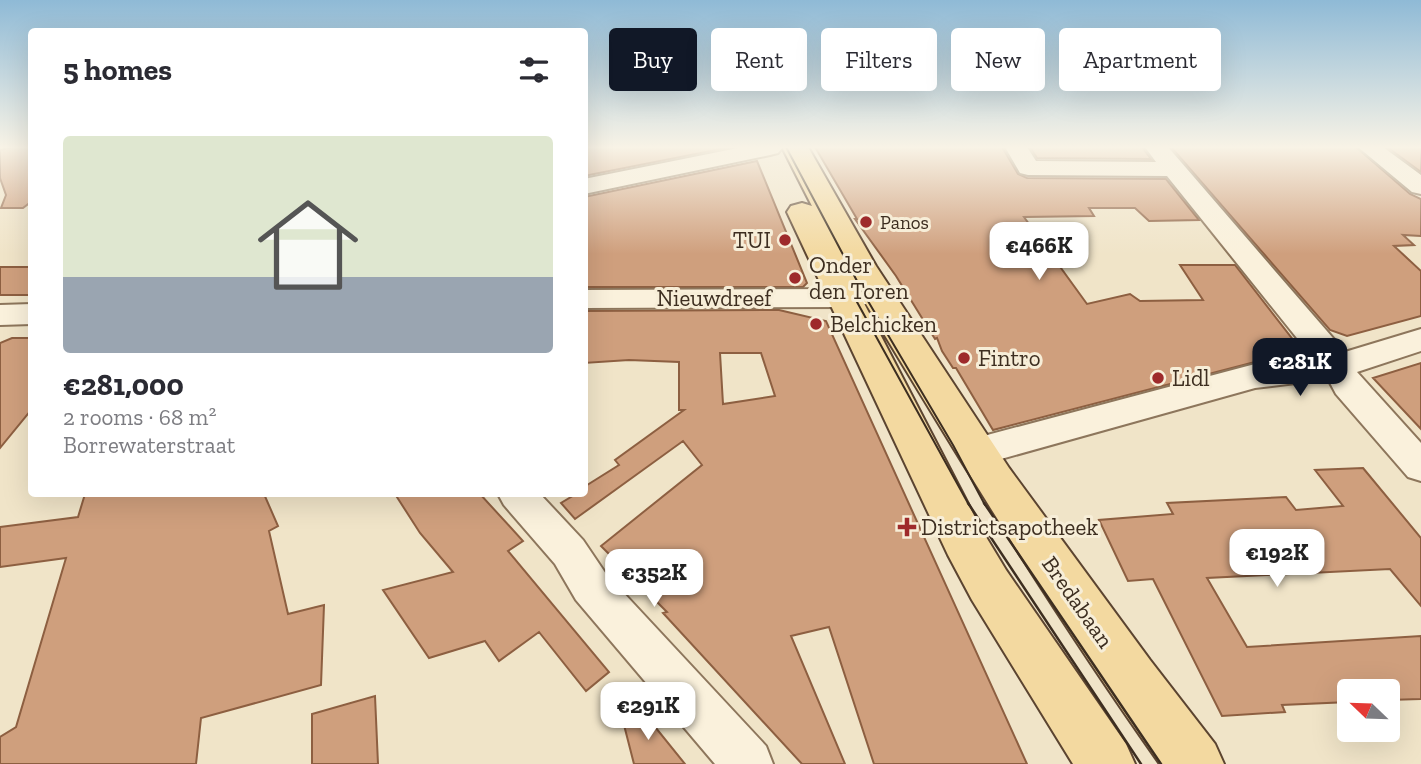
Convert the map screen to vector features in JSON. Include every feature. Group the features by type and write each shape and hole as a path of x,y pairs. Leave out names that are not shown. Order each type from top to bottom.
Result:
{"main road":[{"name":"Bredabaan","path":"798,183 861,296 964,541 989,585 1106,764"},
{"name":"Bredabaan","path":"861,296 976,452 1087,615 1195,764"}],"street":[{"path":"1187,183 1338,366 1348,386 1409,444 1421,467"},
{"name":"Nieuwdreef","path":"588,299 861,296"},
{"path":"976,452 1255,376 1338,366 1421,340"},
{"path":"520,497 569,552 591,587 748,764"}],"building":[{"path":"2,183 28,183 28,204 23,208 1,208 6,195"},
{"path":"653,183 766,183 807,283 803,287 588,287 588,196"},
{"path":"836,183 1169,183 1199,220 1149,221 1135,208 1089,208 1094,216 1024,217 1087,304 1130,294 1140,301 1203,300 1180,265 1235,265 1301,350 993,430 956,368 953,368 942,351 937,338 935,339"},
{"path":"1202,183 1397,183 1421,199 1421,236 1403,235 1414,245 1394,246 1421,271 1421,316 1347,336 1330,330"},
{"path":"0,267 28,267 28,295 0,295"},
{"path":"779,310 826,321 1027,764 874,764 829,627 791,636 845,764 802,764 663,613 667,612 601,546 702,465 683,441 575,519 561,503 571,497 588,497 588,484 619,465 615,460 684,410 679,410 679,362 629,360 588,363 588,311","holes":["720,353 761,353 775,396 723,404"]},
{"path":"12,338 28,338 28,414 0,448 0,343"},
{"path":"1421,363 1421,429 1373,378"},
{"path":"1363,468 1421,538 1421,606 1390,569 1207,578 1247,647 1421,636 1421,699 1400,700 1400,679 1337,679 1337,703 1282,705 1285,712 1222,716 1153,579 1128,581 1099,520 1173,514 1167,503 1286,497 1296,510 1343,506 1315,470"},
{"path":"84,497 265,497 278,526 269,531 288,614 324,605 321,685 201,718 196,764 0,764 0,737 16,727 66,558 0,567 0,527 78,517"},
{"path":"397,497 483,497 523,541 508,551 609,672 586,691 539,632 499,661 485,641 429,658 383,590 453,572 420,533"},
{"path":"375,696 378,764 312,764 312,714"},
{"path":"639,707 685,764 634,764 623,721"}],"tram line":[{"path":"805,183 865,296 953,445 985,505"},
{"path":"857,302 969,505"},
{"path":"968,503 1141,764"},
{"path":"984,503 1161,764"}],"place":[{"name":"Panos","path":"866,222"},
{"name":"TUI","path":"785,240"},
{"name":"Onder den Toren","path":"795,278"},
{"name":"Belchicken","path":"816,324"},
{"name":"Fintro","path":"964,358"},
{"name":"Lidl","path":"1158,378"},
{"name":"Districtsapotheek","path":"907,527"}]}
